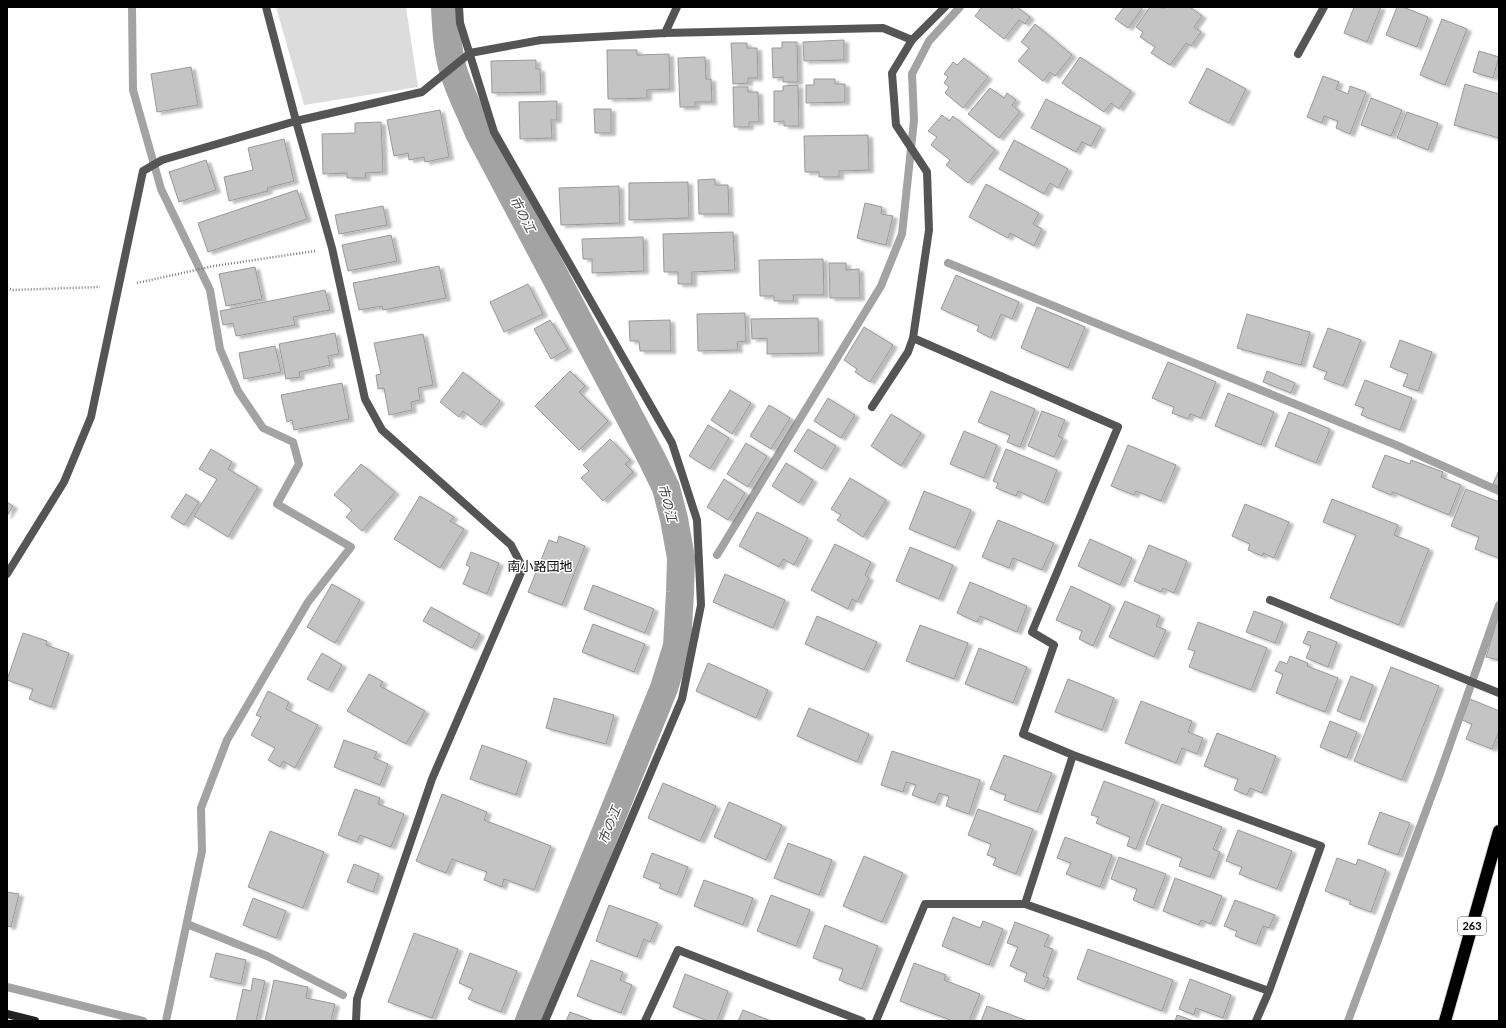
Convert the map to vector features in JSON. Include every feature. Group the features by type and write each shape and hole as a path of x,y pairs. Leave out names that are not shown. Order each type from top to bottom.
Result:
{"highway":[{"name":"263","path":"1445,1021 1499,831"}],"street":[{"path":"266,7 332,248 353,338 365,399 382,430 511,545 523,568 432,779 357,999 356,1021"},
{"path":"459,7 460,23 494,132 672,443 697,520 701,605 682,699 545,1021"},
{"path":"665,33 677,7"},
{"path":"872,407 908,352 913,338 930,230 927,172 896,125 892,72 912,40 945,7"},
{"path":"1298,54 1324,7"},
{"path":"7,574 64,482 91,417 143,171 162,160 296,121 422,92 470,53 541,40 665,33 883,28 912,40"},
{"path":"913,338 1118,427 1032,632 1054,644 1023,734 1073,755 1321,846 1269,991 1256,1021"},
{"path":"1270,600 1499,693"},
{"path":"1025,904 1073,755"},
{"path":"876,1021 925,904 1025,904 1269,991"},
{"path":"645,1021 678,950 862,1021"},
{"path":"7,1014 35,1021"}],"path":[{"path":"7,288 13,290 118,287 214,266 332,248"}],"shaded area":[{"path":"276,7 406,7 418,87 304,105"}],"building":[{"path":"982,7 1009,7 1012,9 1017,7 1030,17 1025,24 1019,20 1004,39 975,16"},
{"path":"1124,7 1143,7 1128,28 1115,19"},
{"path":"1150,7 1190,7 1202,16 1194,27 1201,32 1191,46 1186,43 1170,65 1151,53 1155,47 1140,37 1143,32 1136,27"},
{"path":"1354,7 1381,7 1367,42 1344,33"},
{"path":"1397,7 1403,7 1428,17 1417,47 1386,35"},
{"path":"1442,19 1467,29 1445,85 1420,75"},
{"path":"1035,24 1072,55 1055,76 1050,72 1043,81 1018,61 1029,48 1021,42"},
{"path":"844,40 844,60 804,61 803,42"},
{"path":"782,42 797,42 798,82 783,82 783,77 773,78 772,48 782,48"},
{"path":"731,43 747,43 747,48 757,48 758,78 748,78 748,83 733,84"},
{"path":"607,50 637,50 637,55 669,54 670,89 647,90 647,98 608,99"},
{"path":"1479,51 1499,57 1493,78 1473,72"},
{"path":"705,57 706,79 711,79 712,102 695,102 695,107 680,107 678,58"},
{"path":"1080,57 1131,91 1119,109 1111,103 1104,112 1062,83"},
{"path":"964,58 988,77 963,108 945,93 949,87 944,83 948,77 944,74 953,62 957,65"},
{"path":"536,60 536,69 540,69 541,92 492,93 491,61"},
{"path":"191,67 198,105 157,112 151,74"},
{"path":"1207,68 1246,89 1229,123 1189,103"},
{"path":"1323,76 1339,82 1336,89 1348,94 1350,86 1366,92 1350,134 1336,128 1338,121 1324,116 1322,123 1307,117"},
{"path":"814,79 835,79 835,84 845,84 845,102 806,103 806,85 814,85"},
{"path":"1465,84 1499,94 1499,138 1454,125"},
{"path":"798,85 799,126 784,126 784,121 774,122 774,91 783,91 783,86"},
{"path":"733,87 748,87 748,92 758,92 759,122 749,122 749,127 734,127"},
{"path":"990,88 1004,98 1007,93 1016,100 1012,105 1020,112 999,138 968,114"},
{"path":"1371,98 1402,110 1391,136 1361,125"},
{"path":"1046,99 1101,127 1091,146 1082,142 1076,152 1031,128"},
{"path":"557,101 557,120 551,120 552,138 520,139 519,102"},
{"path":"594,109 611,109 611,133 595,133"},
{"path":"440,110 449,157 425,162 424,157 409,160 408,153 394,156 387,120"},
{"path":"1407,112 1438,123 1428,150 1397,138"},
{"path":"942,115 949,121 953,116 995,150 968,183 946,165 950,160 931,145 937,137 928,131"},
{"path":"381,122 383,172 365,173 366,178 347,178 347,173 323,174 322,134 355,133 355,123"},
{"path":"868,135 869,170 839,171 839,177 819,177 819,172 805,172 804,136"},
{"path":"284,139 294,181 267,188 268,191 229,201 224,177 253,170 248,148"},
{"path":"1014,140 1068,169 1058,188 1050,183 1044,194 999,169"},
{"path":"206,160 216,190 179,202 169,172"},
{"path":"715,179 715,185 728,185 729,214 699,214 698,180"},
{"path":"688,182 689,218 629,220 629,183"},
{"path":"986,184 1039,213 1033,224 1042,229 1034,246 1010,233 1008,238 969,217"},
{"path":"619,186 620,223 561,225 559,188"},
{"path":"297,190 307,219 208,252 198,223"},
{"path":"865,203 882,207 881,214 893,216 886,245 857,238"},
{"path":"383,206 387,225 339,234 335,215"},
{"path":"733,232 735,270 692,272 692,284 678,284 678,272 664,272 663,234"},
{"path":"391,235 397,261 348,271 342,245"},
{"path":"643,237 644,271 592,273 592,259 583,259 582,239"},
{"path":"823,259 824,295 793,295 794,301 774,301 774,296 760,296 759,260"},
{"path":"829,263 846,263 846,270 859,269 860,298 830,298"},
{"path":"439,266 446,298 383,310 382,306 359,310 353,283"},
{"path":"255,267 262,299 226,306 219,274"},
{"path":"956,275 1019,302 1012,319 1001,314 991,338 977,331 979,326 941,309"},
{"path":"528,284 543,314 504,332 490,302"},
{"path":"325,290 330,310 293,317 295,325 236,336 233,323 223,325 220,311"},
{"path":"1037,307 1085,327 1068,368 1021,348"},
{"path":"745,313 746,341 737,342 738,350 698,351 697,314"},
{"path":"1247,314 1310,332 1301,365 1237,348"},
{"path":"818,318 819,353 767,354 767,338 752,339 751,319"},
{"path":"550,320 568,349 551,359 534,329"},
{"path":"670,320 671,351 640,351 639,341 630,341 629,321"},
{"path":"864,327 893,345 870,382 855,372 857,369 844,360"},
{"path":"1328,328 1361,340 1343,386 1324,379 1327,372 1313,367"},
{"path":"335,333 339,354 328,356 330,365 299,372 300,377 286,379 279,344"},
{"path":"423,334 433,385 418,388 420,400 411,402 412,410 389,415 384,388 378,389 376,375 381,374 374,343"},
{"path":"1400,340 1432,352 1418,391 1403,386 1408,374 1390,367"},
{"path":"275,346 281,372 244,379 239,353"},
{"path":"1168,362 1216,382 1201,418 1190,414 1188,419 1172,413 1174,407 1152,398"},
{"path":"570,371 585,386 579,392 608,421 579,450 535,406"},
{"path":"1267,371 1295,383 1291,393 1263,382"},
{"path":"463,372 500,401 481,425 463,411 459,417 440,402"},
{"path":"1365,380 1412,398 1400,430 1361,415 1364,408 1355,405"},
{"path":"342,383 349,419 294,430 292,420 287,422 281,395"},
{"path":"730,390 751,403 732,434 711,420"},
{"path":"991,391 1035,409 1020,447 1007,442 1010,435 978,422"},
{"path":"1228,393 1274,412 1261,445 1215,426"},
{"path":"828,398 855,415 841,438 814,421"},
{"path":"769,405 790,418 771,449 750,436"},
{"path":"1042,411 1065,420 1058,436 1063,438 1054,457 1028,446"},
{"path":"1289,412 1330,429 1316,463 1275,446"},
{"path":"891,414 921,433 901,466 871,446"},
{"path":"708,425 729,438 710,469 689,456"},
{"path":"808,429 836,446 822,469 794,451"},
{"path":"964,431 997,445 984,478 950,464"},
{"path":"610,439 630,460 625,464 633,472 603,501 581,478 589,471 583,465"},
{"path":"746,443 767,456 748,487 727,474"},
{"path":"1128,445 1176,465 1161,501 1136,491 1134,495 1111,486"},
{"path":"211,449 232,462 228,469 258,487 228,537 194,516 217,479 199,469"},
{"path":"1006,449 1057,470 1044,503 1018,491 1016,496 996,488 998,483 993,481"},
{"path":"1385,455 1410,464 1411,460 1443,472 1441,477 1461,485 1449,515 1393,492 1391,495 1372,487"},
{"path":"786,463 813,480 799,503 772,486"},
{"path":"361,464 395,492 362,531 346,517 352,510 334,495"},
{"path":"1499,470 1499,486 1493,484"},
{"path":"850,478 886,500 863,537 837,520 841,515 831,509"},
{"path":"724,479 745,493 728,520 707,507"},
{"path":"1466,489 1499,502 1499,558 1475,549 1479,537 1451,526"},
{"path":"924,491 971,510 955,548 909,529"},
{"path":"186,494 199,502 184,525 171,517"},
{"path":"420,496 454,517 450,521 464,529 440,568 394,539"},
{"path":"1332,499 1398,525 1394,535 1429,549 1399,625 1330,598 1356,535 1323,522"},
{"path":"7,502 13,506 7,516"},
{"path":"1245,504 1289,522 1274,558 1263,553 1262,556 1248,550 1250,544 1232,536"},
{"path":"757,512 808,538 794,565 783,559 779,567 739,546"},
{"path":"998,520 1054,543 1042,570 1013,558 1009,568 982,557"},
{"path":"559,536 585,546 562,605 528,592 549,540 557,543"},
{"path":"1090,539 1132,558 1120,585 1078,566"},
{"path":"835,544 871,562 865,575 869,578 857,602 852,599 848,609 811,590"},
{"path":"1149,545 1187,561 1174,593 1163,588 1161,592 1134,581"},
{"path":"910,547 953,565 939,599 896,581"},
{"path":"471,552 499,563 487,594 463,584 470,567 466,565"},
{"path":"725,574 785,600 773,628 713,602"},
{"path":"970,582 1027,606 1017,632 980,616 977,622 957,613"},
{"path":"332,584 360,600 335,643 307,627"},
{"path":"593,585 654,609 645,633 584,609"},
{"path":"1071,586 1111,605 1093,646 1079,639 1082,631 1056,620"},
{"path":"1125,601 1160,616 1156,626 1166,630 1154,657 1109,637"},
{"path":"431,607 480,634 472,648 423,621"},
{"path":"1254,611 1283,622 1275,643 1246,632"},
{"path":"1499,614 1499,660 1486,657"},
{"path":"817,616 877,642 864,670 805,644"},
{"path":"1198,622 1267,648 1251,690 1189,667 1195,651 1188,649"},
{"path":"593,624 645,644 634,672 582,652"},
{"path":"920,625 968,643 954,679 906,661"},
{"path":"1308,631 1337,642 1328,667 1306,658 1311,646 1303,643"},
{"path":"23,633 47,641 46,645 69,653 51,707 29,699 33,689 7,680"},
{"path":"979,648 1027,667 1013,703 965,684"},
{"path":"322,653 342,665 328,690 307,679"},
{"path":"1290,656 1308,663 1307,666 1338,678 1325,712 1276,693 1283,674 1275,671 1280,661 1287,664"},
{"path":"708,663 768,690 756,718 696,691"},
{"path":"1391,667 1439,686 1402,780 1354,761"},
{"path":"369,674 383,682 380,686 425,711 406,744 347,711"},
{"path":"1351,676 1373,685 1360,720 1337,711"},
{"path":"1068,679 1114,698 1102,730 1055,712"},
{"path":"268,691 289,702 286,709 318,725 295,768 283,761 280,767 268,760 275,748 251,735 261,717 256,715"},
{"path":"554,698 614,715 606,744 546,728"},
{"path":"1470,699 1499,711 1499,731 1492,749 1466,739 1472,724 1462,720"},
{"path":"1141,701 1192,721 1188,732 1203,738 1197,754 1182,748 1176,763 1125,743"},
{"path":"809,708 869,734 857,762 797,736"},
{"path":"1330,721 1357,732 1347,758 1320,747"},
{"path":"1217,733 1276,756 1262,793 1250,788 1247,795 1234,790 1238,779 1204,766"},
{"path":"344,740 377,752 374,758 388,764 380,785 334,767"},
{"path":"482,745 527,761 516,795 470,779"},
{"path":"892,751 980,780 969,814 946,806 949,796 939,793 935,803 912,795 916,785 906,782 903,792 881,785"},
{"path":"1004,755 1052,773 1037,812 1004,800 1006,795 990,789"},
{"path":"1104,781 1155,800 1136,849 1127,846 1130,837 1096,823 1099,817 1091,815"},
{"path":"663,783 716,806 700,841 648,818"},
{"path":"355,789 380,798 378,804 404,814 391,847 360,835 357,842 338,835"},
{"path":"442,794 487,812 484,820 551,846 534,890 504,879 502,887 484,880 487,872 452,859 446,873 416,861"},
{"path":"729,802 782,825 766,860 714,837"},
{"path":"1162,804 1222,827 1213,849 1220,852 1210,877 1179,866 1182,858 1146,844"},
{"path":"978,809 1033,829 1016,874 993,865 996,858 987,855 991,844 968,835"},
{"path":"1380,812 1410,823 1398,855 1368,844"},
{"path":"1238,830 1292,851 1277,889 1239,874 1242,867 1226,861"},
{"path":"270,831 324,852 303,908 248,887"},
{"path":"1065,837 1112,855 1100,887 1066,874 1071,863 1057,858"},
{"path":"788,843 832,860 819,895 774,878"},
{"path":"652,853 688,867 677,895 659,888 661,884 643,877"},
{"path":"864,856 903,873 882,922 843,906"},
{"path":"1119,857 1166,874 1153,908 1133,900 1137,889 1111,879"},
{"path":"1337,858 1356,865 1358,859 1386,870 1371,912 1349,904 1351,901 1325,891"},
{"path":"354,864 379,874 373,892 347,882"},
{"path":"1175,878 1222,896 1211,924 1201,920 1199,925 1163,911"},
{"path":"704,880 753,898 743,925 694,906"},
{"path":"7,892 19,894 11,927 7,926"},
{"path":"771,895 810,910 796,946 757,931"},
{"path":"253,898 286,911 276,938 243,925"},
{"path":"1235,900 1275,915 1269,928 1263,926 1256,944 1235,936 1237,931 1224,926"},
{"path":"609,905 658,923 650,942 644,939 637,957 596,941"},
{"path":"953,917 980,928 983,921 1003,929 989,965 942,946"},
{"path":"1015,922 1049,935 1044,946 1053,949 1043,976 1049,978 1044,989 1024,981 1027,973 1010,966 1018,947 1007,943"},
{"path":"825,925 878,946 862,989 839,980 843,969 813,958"},
{"path":"414,933 458,949 432,1018 388,1002"},
{"path":"1088,949 1173,980 1162,1011 1077,979"},
{"path":"216,953 246,960 241,984 210,977"},
{"path":"470,953 517,971 501,1012 468,999 473,989 459,983"},
{"path":"591,960 623,972 620,980 632,985 621,1013 577,996"},
{"path":"914,963 946,975 944,980 980,994 969,1021 953,1021 900,1001"},
{"path":"685,974 728,991 717,1021 708,1021 673,1007"},
{"path":"253,978 265,981 256,1021 236,1021 243,989 251,991"},
{"path":"1190,979 1231,995 1223,1018 1196,1008 1194,1015 1179,1009"},
{"path":"274,980 308,987 306,998 335,1004 331,1021 265,1021"},
{"path":"987,1006 1025,1020 981,1021"},
{"path":"743,1010 771,1021 738,1021"},
{"path":"570,1012 594,1021 566,1021"},
{"path":"1177,1015 1194,1021 1175,1021"}],"waterway":[{"path":"132,7 133,90 161,189 210,290 220,349 238,391 263,428 293,442 299,464 277,504 351,547 308,602 227,740 201,808 202,851 166,1021"},
{"name":"市の江","path":"445,7 450,59 464,100 479,133 666,488 674,519 681,558 677,646 664,688 529,1021"},
{"path":"717,555 881,286 902,234 914,120 912,74 929,41 960,7"},
{"path":"948,263 1396,445 1499,491"},
{"path":"1348,1021 1440,773 1499,605"},
{"path":"187,924 267,956 343,995"},
{"path":"7,987 143,1021"}],"district":[{"name":"南小路団地","path":"540,566"}]}
